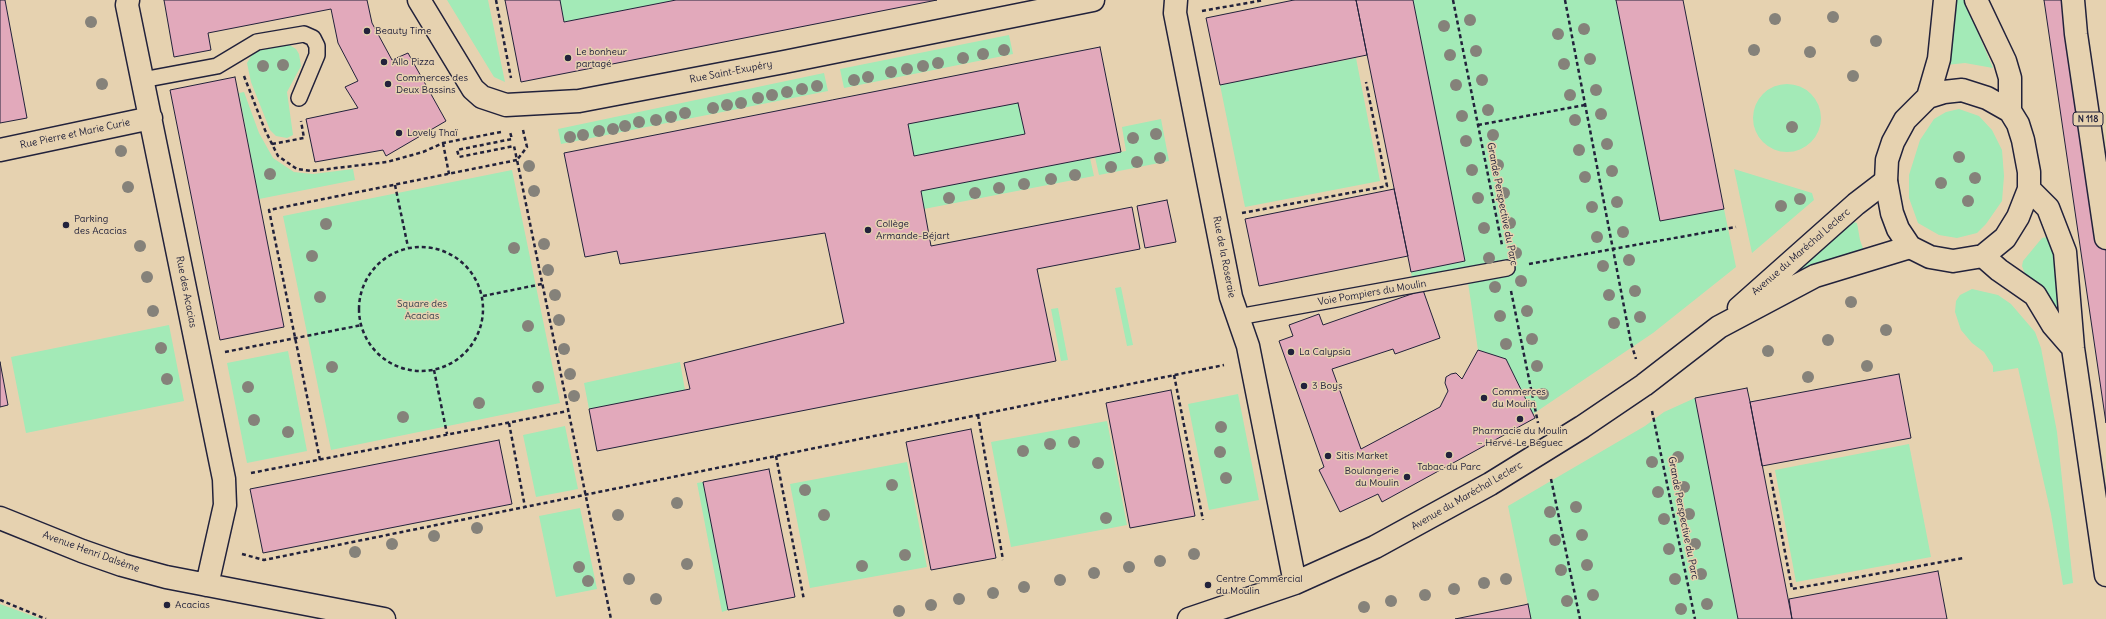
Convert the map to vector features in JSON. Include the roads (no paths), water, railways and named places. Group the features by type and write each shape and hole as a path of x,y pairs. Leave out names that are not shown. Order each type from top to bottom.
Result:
{"main road":[{"name":"Rue des Acacias","path":"128,0 127,4 142,80 151,118 226,492 226,505 207,585"},
{"name":"Rue Saint-Exupéry","path":"419,0 473,89 482,97 506,105 579,101 784,62 1093,0"},
{"path":"1928,97 1939,59 1945,0"},
{"path":"1976,0 2004,61 2010,78 2010,111"},
{"name":"N 118","path":"2073,0 2076,34 2106,238"},
{"name":"Rue de la Roseraie","path":"1176,6 1231,297 1250,360 1296,583"},
{"path":"1962,90 1987,98 2010,111 2018,124 2023,140 2029,172 2028,189 2018,217 2005,238 1983,256 1953,261 1930,257 1910,247 1898,228 1892,213 1886,181 1887,160 1893,142 1904,120 1928,97 1944,92 1962,90"},
{"name":"Rue Pierre et Marie Curie","path":"0,150 151,118"},
{"name":"Avenue du Maréchal Leclerc","path":"1189,619 1296,583 1375,547 1490,484 1644,385 1719,327 1856,204 1886,181"},
{"path":"2028,189 2048,208 2065,252 2072,348 2106,575"},
{"name":"Avenue du Maréchal Leclerc","path":"1719,327 1815,276 1910,247"},
{"path":"1983,256 1999,270 2035,295 2053,324 2072,348"},
{"name":"Avenue Henri Dalsème","path":"0,518 122,565 166,577 207,585"},
{"path":"207,585 384,619"}],"lane":[{"path":"142,80 217,66 257,42 304,34 313,38 317,46 317,55 299,98"},
{"name":"Voie Pompiers du Moulin","path":"1238,317 1507,268"}],"place":[{"name":"Beauty Time","path":"367,31"},
{"name":"Le bonheur partagé","path":"568,58"},
{"name":"Allo Pizza","path":"384,62"},
{"name":"Commerces des Deux Bassins","path":"388,84"},
{"name":"Lovely Thaï","path":"399,133"},
{"name":"Parking des Acacias","path":"66,225"},
{"name":"Collège Armande-Béjart","path":"868,230"},
{"name":"La Calypsia","path":"1291,352"},
{"name":"3 Boys","path":"1304,386"},
{"name":"Commerces du Moulin","path":"1484,398"},
{"name":"Pharmacie du Moulin – Hervé-Le Beguec","path":"1520,419"},
{"name":"Tabac du Parc","path":"1449,455"},
{"name":"Sitis Market","path":"1328,456"},
{"name":"Boulangerie du Moulin","path":"1407,477"},
{"name":"Centre Commercial du Moulin","path":"1208,585"},
{"name":"Acacias","path":"167,605"}],"park label":[{"name":"Square des Acacias","path":"422,310"}]}
